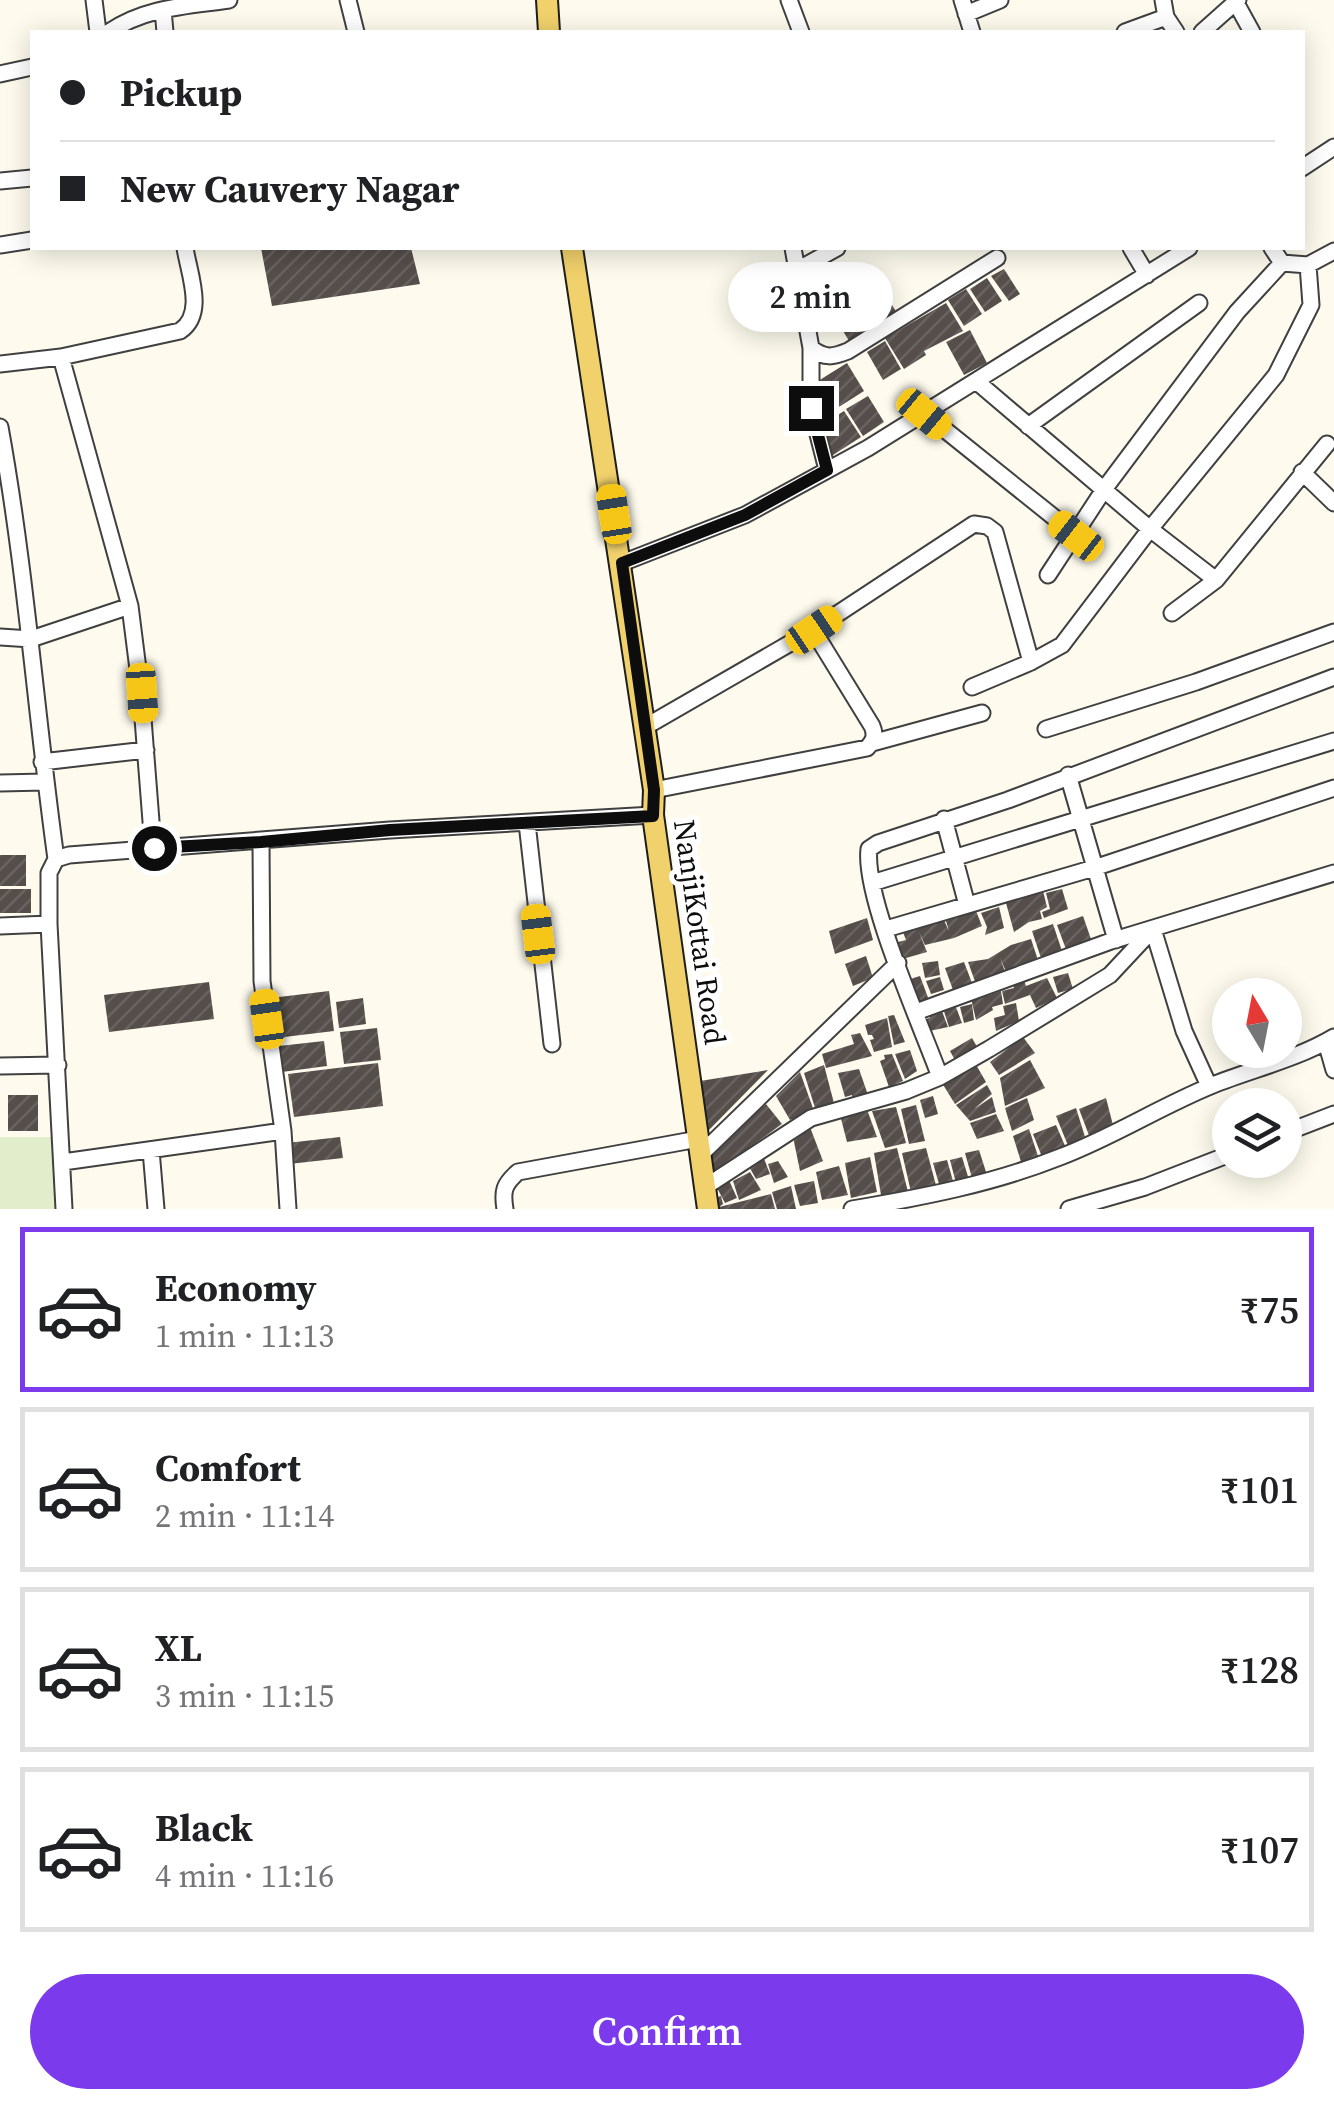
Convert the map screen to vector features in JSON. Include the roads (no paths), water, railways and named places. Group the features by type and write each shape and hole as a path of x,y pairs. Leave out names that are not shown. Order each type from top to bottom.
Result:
{"main road":[{"path":"546,0 549,30"},
{"name":"NanjiKottai Road","path":"572,250 622,563 707,1200"}],"street":[{"path":"94,0 98,30"},
{"path":"112,30 128,19 163,10 229,0"},
{"path":"348,0 356,30"},
{"path":"789,0 800,30"},
{"path":"964,9 1000,0"},
{"path":"1204,30 1237,2 1251,30"},
{"path":"1128,30 1164,8"},
{"path":"163,10 165,30"},
{"path":"0,74 30,67"},
{"path":"1305,166 1334,147"},
{"path":"0,181 30,178"},
{"path":"0,245 30,240"},
{"path":"0,364 61,357 180,331 191,324 195,312 185,250"},
{"path":"793,250 811,348 811,408 827,470"},
{"path":"798,269 833,250"},
{"path":"1132,250 1147,275"},
{"path":"622,563 745,515 827,470 1186,250"},
{"path":"1273,250 1282,263"},
{"path":"1282,263 1308,265 1334,252"},
{"path":"811,348 822,356 848,350 997,258"},
{"path":"1048,574 1104,488 1237,312 1282,263"},
{"path":"972,687 1062,644 1276,374 1311,305 1308,265"},
{"path":"1028,426 1200,303"},
{"path":"61,357 130,606 154,848"},
{"path":"976,381 1216,580"},
{"path":"924,414 1076,536"},
{"path":"0,427 6,491 31,638 56,860 49,873 49,924 64,1209"},
{"path":"1172,613 1216,580 1327,444"},
{"path":"1302,472 1334,503"},
{"path":"645,726 814,630 974,524 995,532 1031,662"},
{"path":"0,637 31,638 130,606"},
{"path":"814,630 872,726 872,743"},
{"path":"1046,729 1196,682 1334,632"},
{"path":"940,1077 886,929 872,883 869,849 1334,677"},
{"path":"654,790 866,748 872,743 982,713"},
{"path":"872,883 1334,741"},
{"path":"42,762 146,750"},
{"path":"1068,775 1116,940"},
{"path":"0,783 45,782"},
{"path":"886,929 1094,868 1334,788"},
{"path":"56,860 70,855 390,830 653,816"},
{"path":"944,819 968,905"},
{"path":"527,823 552,1044"},
{"path":"261,842 262,981 284,1131 288,1209"},
{"path":"916,1012 1116,940 1334,873"},
{"path":"0,926 49,924"},
{"path":"707,1200 811,1118 906,1091 940,1077 1110,976 1153,930"},
{"path":"1153,930 1184,1031 1209,1086"},
{"path":"505,1209 502,1194 507,1182 518,1172 699,1146 898,963"},
{"path":"852,1209 964,1190 1059,1158 1209,1086 1330,1040 1334,1070"},
{"path":"0,1066 58,1065"},
{"path":"1302,1126 1334,1114"},
{"path":"64,1162 284,1131"},
{"path":"151,1150 156,1209"},
{"path":"1069,1209 1145,1187 1212,1161"}]}
